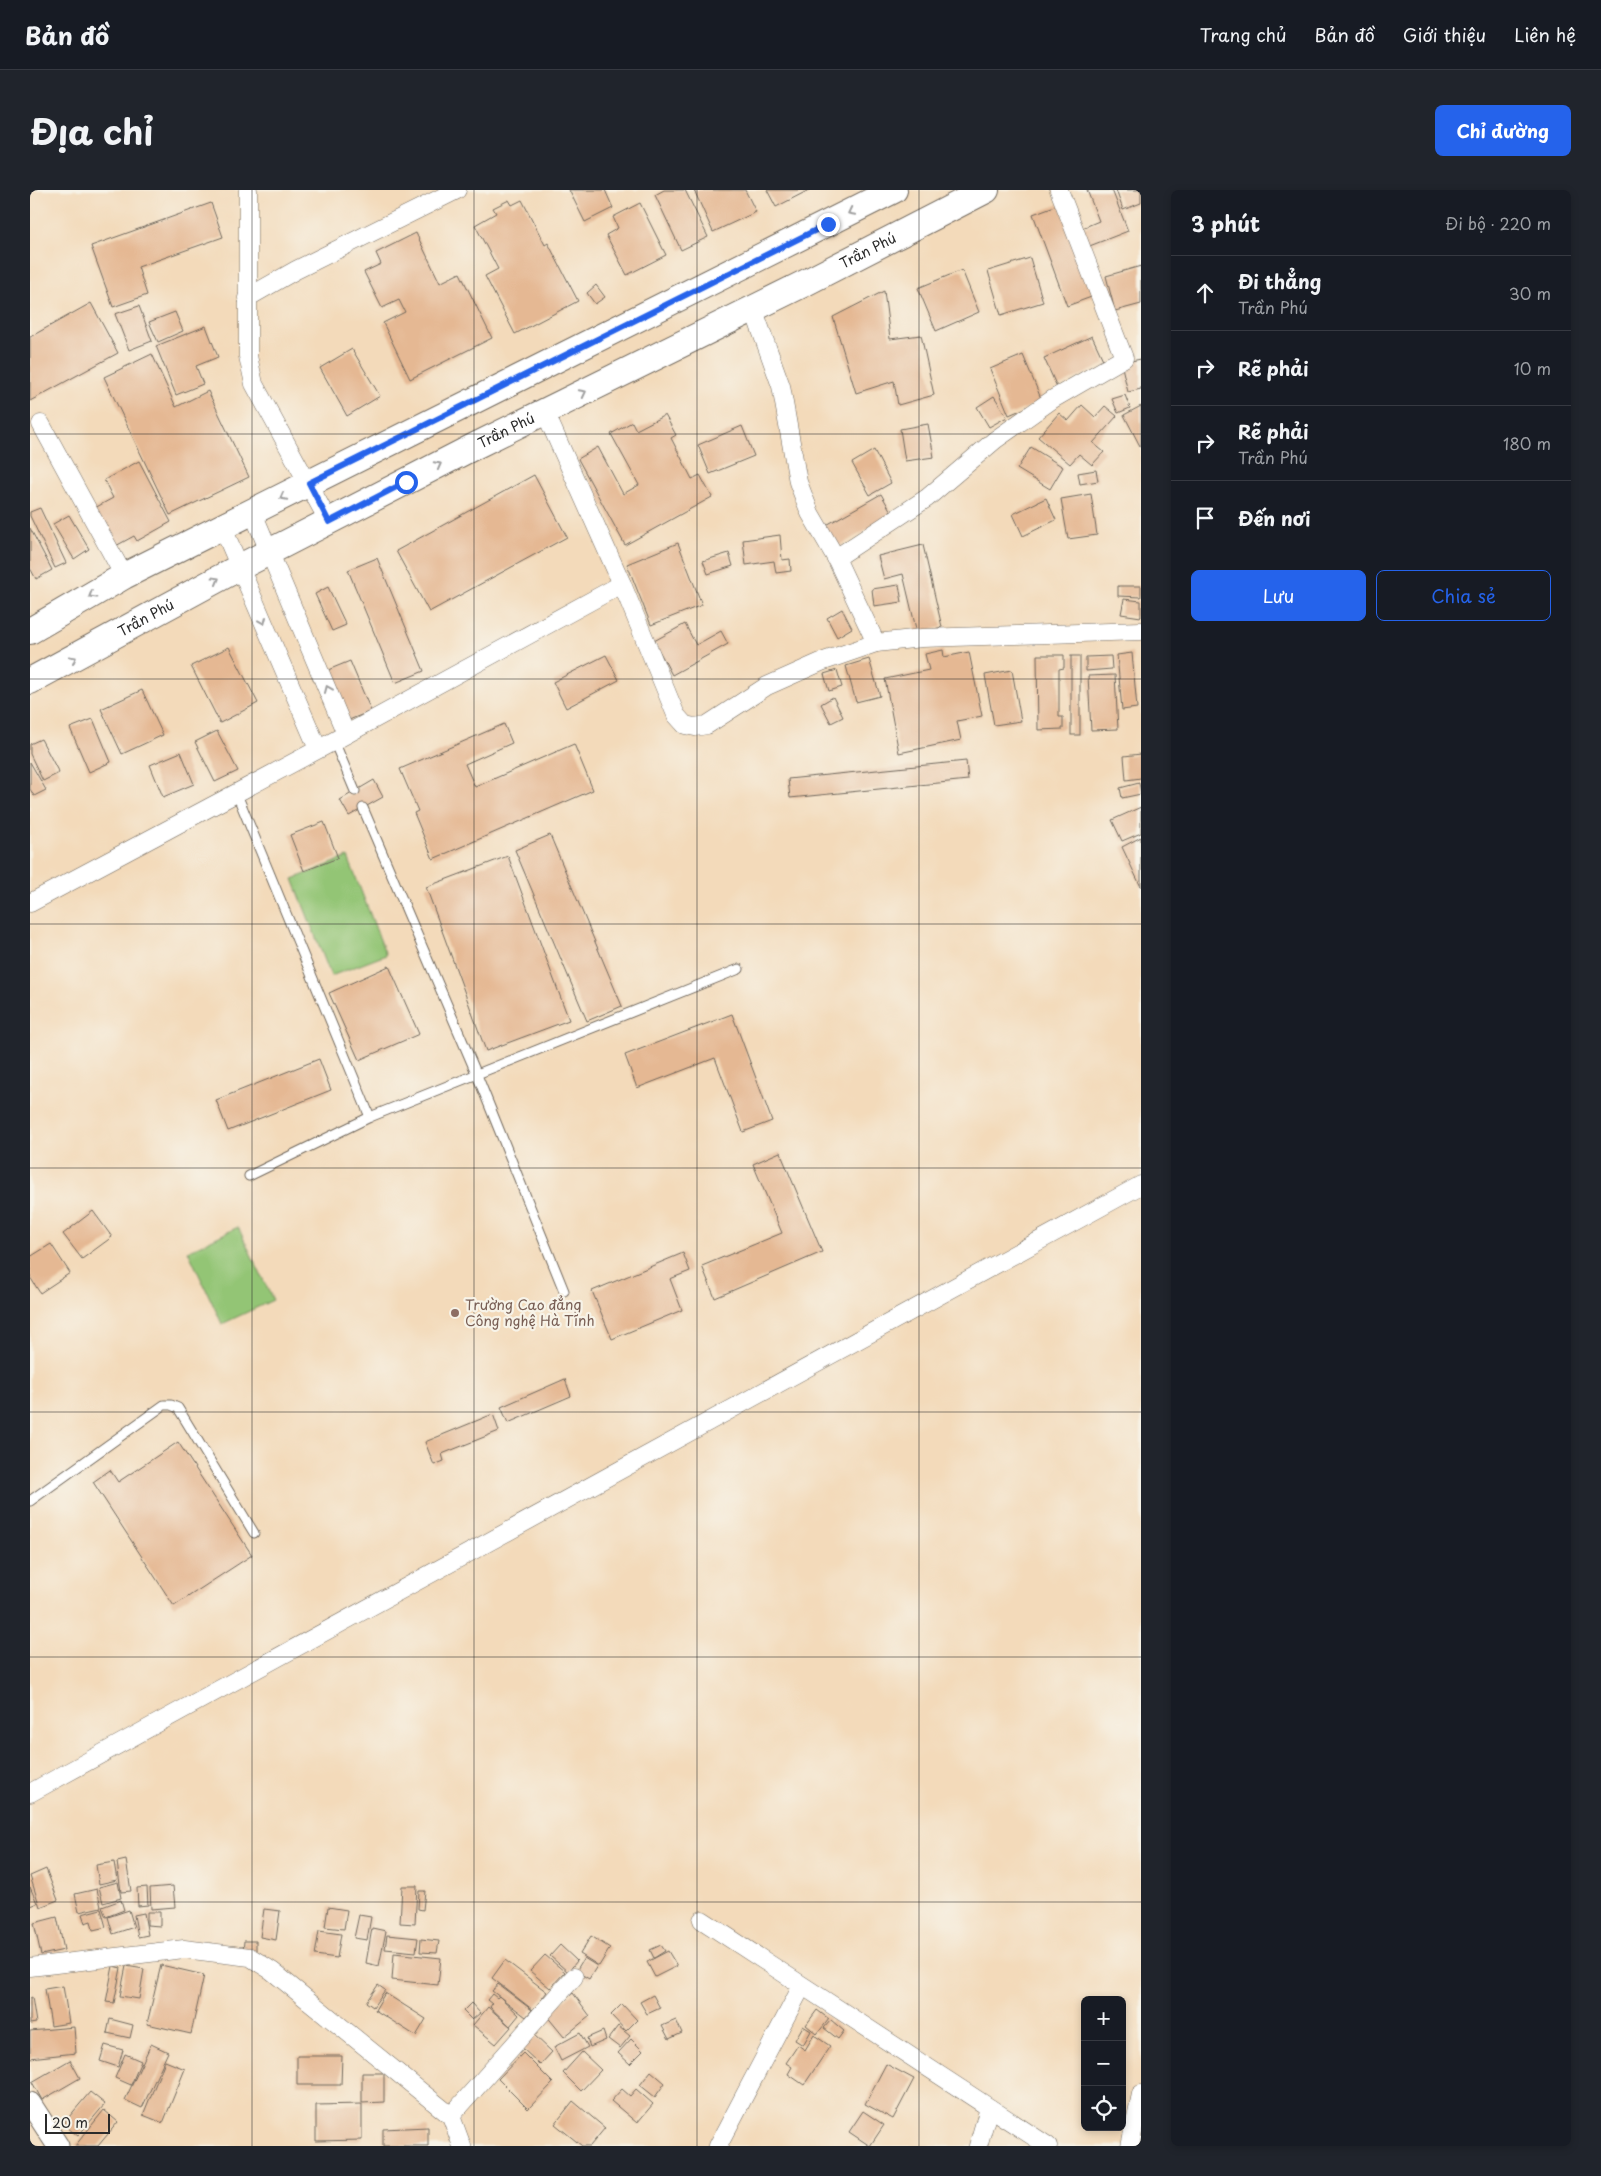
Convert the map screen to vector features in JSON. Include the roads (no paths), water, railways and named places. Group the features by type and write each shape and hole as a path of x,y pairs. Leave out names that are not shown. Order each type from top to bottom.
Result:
{"main road":[{"path":"30,631 124,576 894,190"},
{"name":"Trần Phú","path":"30,681 240,567 475,446 862,254 986,190"}],"street":[{"path":"248,190 248,356 254,384 329,522"},
{"path":"247,298 296,270 457,190"},
{"path":"836,558 927,498 994,440 1052,400 1124,358 1059,190"},
{"path":"753,308 781,386 798,482 810,512 836,558 876,643"},
{"path":"545,412 622,584 676,715 685,724 695,728 707,725 767,686 821,662 876,643 922,638 1141,631"},
{"path":"41,424 124,576"},
{"path":"253,513 270,552 333,742"},
{"path":"223,528 240,567 333,742"},
{"path":"30,903 333,742 622,584"},
{"path":"30,1793 1141,1185"},
{"path":"702,1920 1048,2146"},
{"path":"30,1967 184,1949 250,1957 272,1971 451,2116 462,2146"},
{"path":"451,2116 574,1977"},
{"path":"718,2146 802,1986"},
{"path":"1130,2146 1141,2094"},
{"path":"30,2104 58,2146"},
{"path":"978,2146 989,2108"}],"lane":[{"path":"333,742 355,791"},
{"path":"236,792 370,1117"},
{"path":"362,808 477,1075 564,1291"},
{"path":"249,1176 370,1117 739,969"},
{"path":"30,1501 164,1406 171,1405 178,1408 254,1533"}],"place":[{"name":"Trường Cao đẳng Công nghệ Hà Tĩnh","path":"455,1313"}]}
